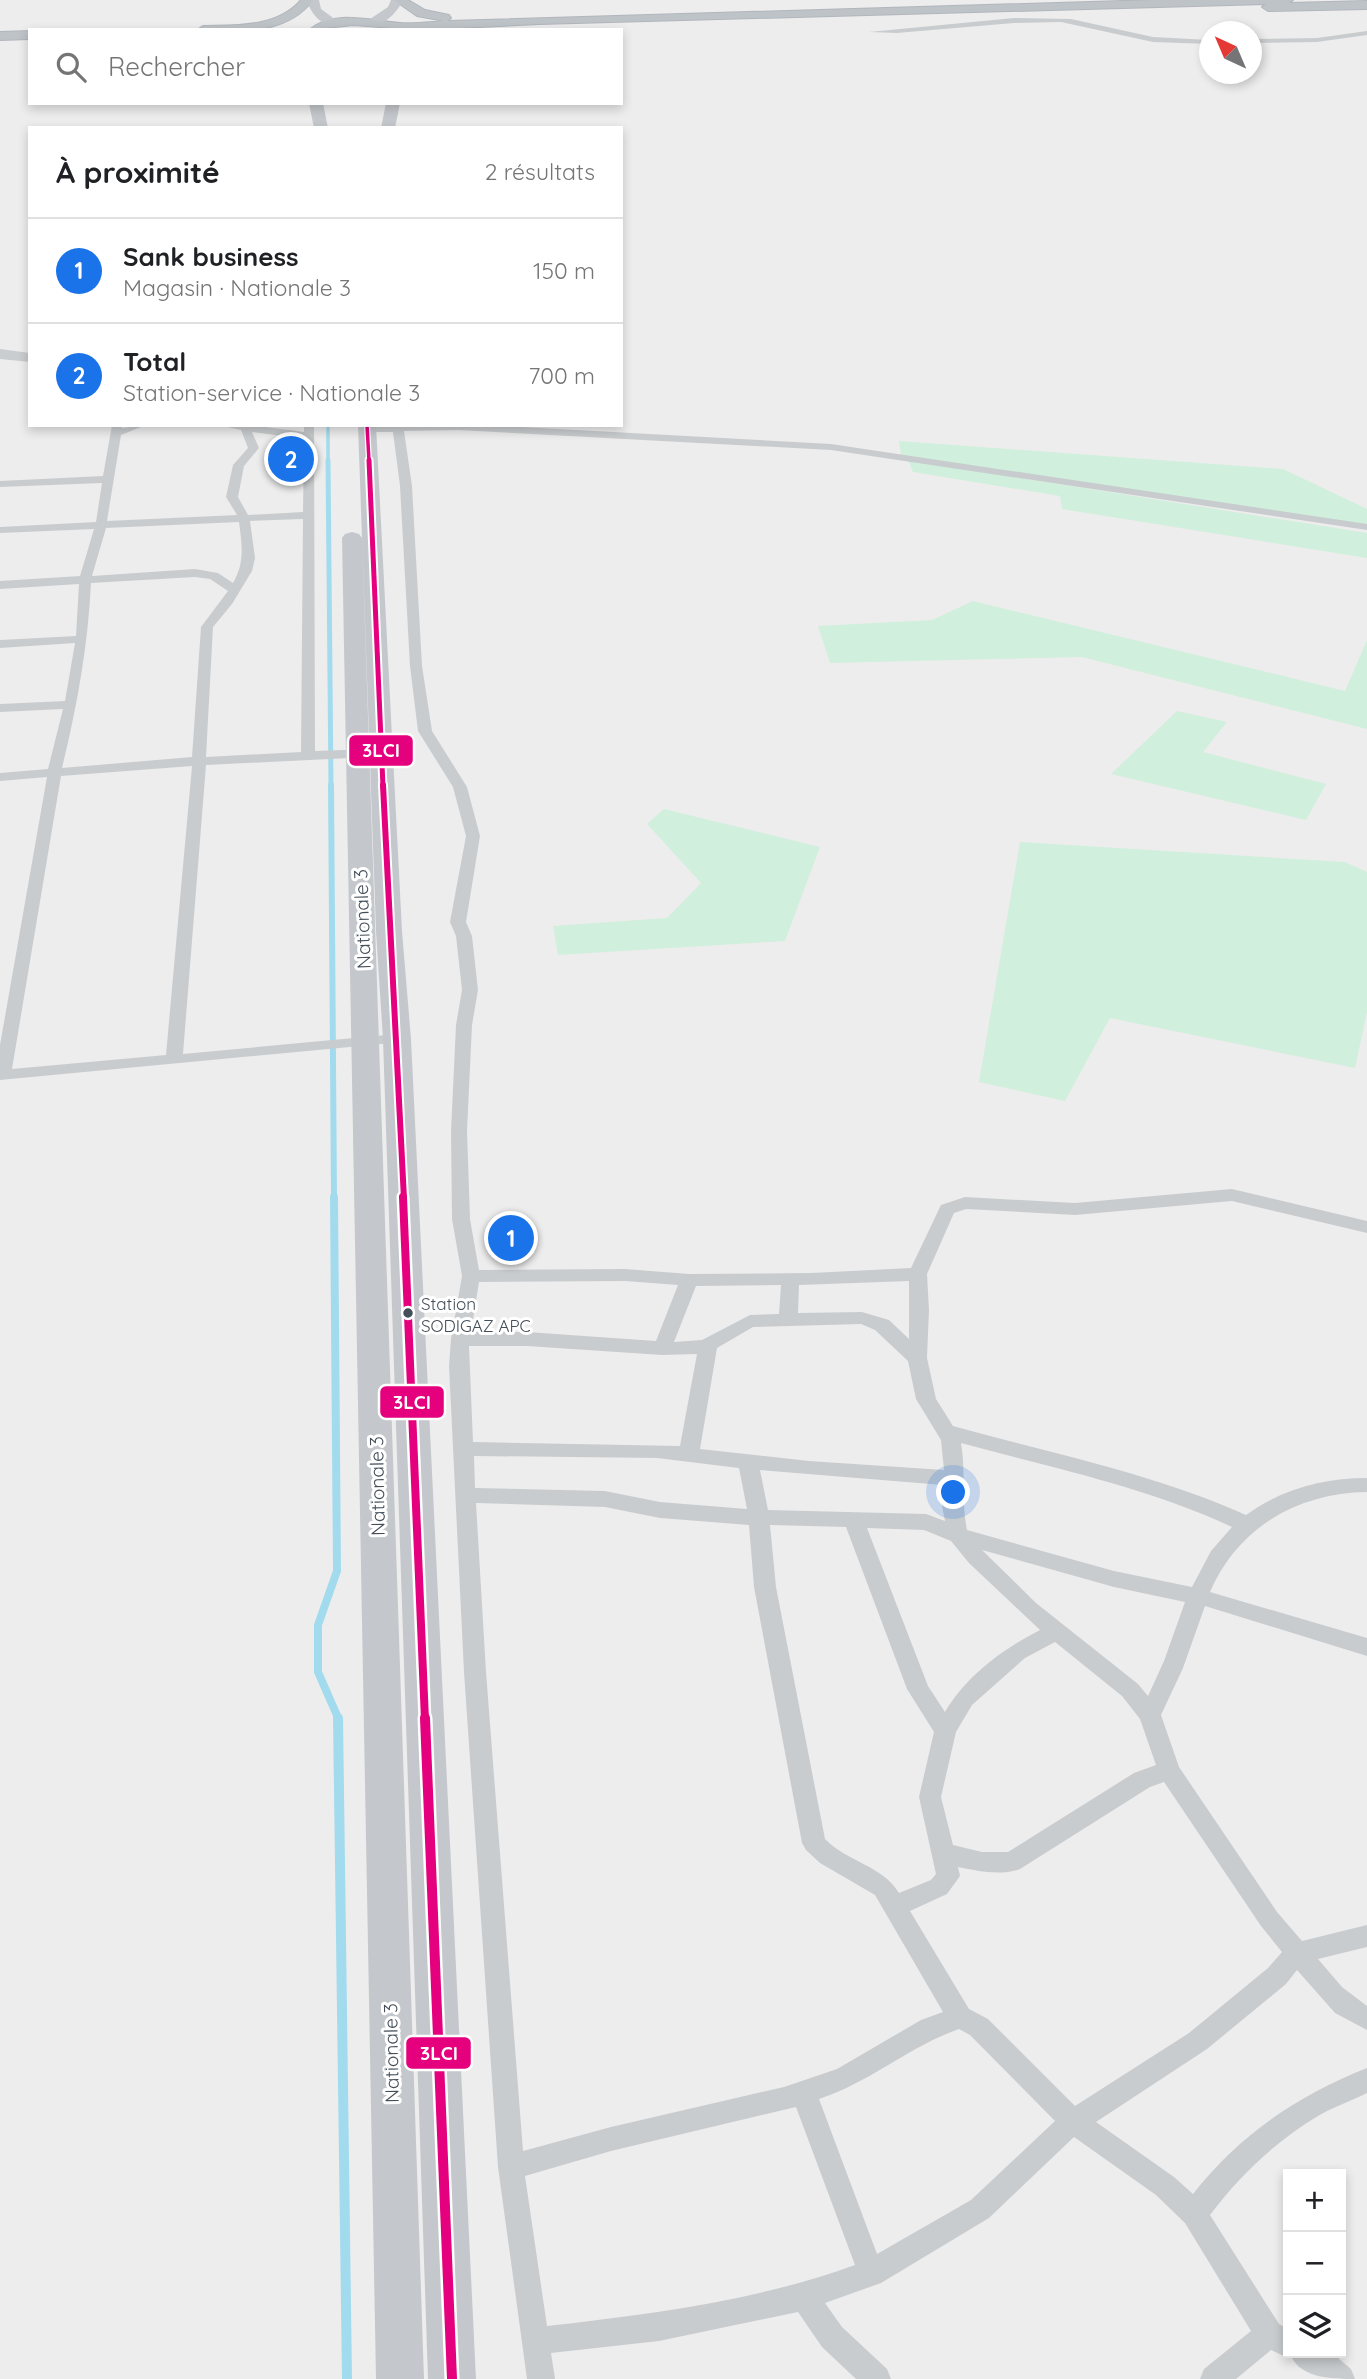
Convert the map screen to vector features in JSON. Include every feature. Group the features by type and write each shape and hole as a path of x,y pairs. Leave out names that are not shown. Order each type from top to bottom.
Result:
{"highway":[{"path":"221,28 277,21 293,15 307,0"},
{"path":"398,0 421,13 445,18 543,25 1287,0"},
{"path":"313,28 332,23 373,22 391,28 1367,5"},
{"path":"0,36 28,35"},
{"path":"0,44 28,44"}],"main road":[{"path":"313,0 315,10 332,23"},
{"path":"373,22 393,9 398,0"},
{"path":"316,105 321,126"},
{"path":"388,126 393,105"},
{"path":"0,354 28,358"},
{"name":"Nationale 3","path":"370,427 369,753 381,1041 452,2379"},
{"name":"Nationale 3","path":"381,1041 400,2379"}],"street":[{"path":"873,32 919,30 990,21 1043,20 1090,23 1148,39 1199,42"},
{"path":"1262,41 1317,40 1367,33"},
{"path":"174,1060 199,761 207,627 226,604 246,570 249,558 244,518 232,497 239,465 254,449 245,427 309,431 308,755"},
{"path":"370,427 458,427 831,447 1367,527"},
{"path":"370,427 406,486 416,666 425,731 460,787 473,836 458,922 464,936 470,990 464,1024 459,1131 461,1219 471,1276 460,1339 466,1495 475,1672 512,2166 541,2379"},
{"path":"117,429 101,525 85,580 82,639 71,705 54,774 1,1075 381,1041"},
{"path":"0,484 108,479"},
{"path":"0,530 309,515"},
{"path":"0,585 195,573 214,576 233,589"},
{"path":"0,644 82,639"},
{"path":"0,708 71,705"},
{"path":"0,777 199,761 369,753"},
{"path":"0,979 18,976"},
{"path":"1367,1227 1232,1195 1074,1209 965,1203 947,1209 918,1274 920,1310 917,1358 926,1399 951,1440 954,1459 952,1506 958,1535 976,1557 1055,1632 1130,1690 1150,1715 1169,1770 1269,1919 1338,2000 1367,2019"},
{"path":"471,1276 625,1275 689,1280 918,1274"},
{"path":"788,1319 790,1279"},
{"path":"663,1348 689,1280"},
{"path":"460,1339 527,1339 663,1348 708,1348 736,1327 750,1321 862,1318 876,1321 917,1358"},
{"path":"689,1453 708,1348"},
{"path":"947,1432 1131,1482 1213,1509 1248,1525"},
{"path":"464,1449 689,1453 953,1478"},
{"path":"748,1460 759,1518 765,1587 814,1843 828,1856 872,1878 896,1906 960,2017 979,2027 1073,2121 1166,2186 1194,2214 1279,2339 1214,2379"},
{"path":"1150,1715 1174,1664 1198,1596 1218,1556 1248,1525 1293,1496 1328,1488 1367,1485"},
{"path":"466,1495 605,1499 660,1510 759,1518 926,1522 958,1535 1114,1579 1198,1596 1367,1647"},
{"path":"853,1521 918,1689 945,1731"},
{"path":"896,1906 944,1883 948,1876 930,1797 945,1731 964,1699 1017,1652 1055,1632"},
{"path":"942,1853 982,1862 1012,1863 1142,1780 1169,1770"},
{"path":"536,2341 659,2327 804,2297 871,2273 981,2209 1073,2121 1106,2103 1198,2041 1277,1976 1297,1953 1367,1936"},
{"path":"512,2166 803,2092 844,2079 930,2028 960,2017"},
{"path":"1194,2214 1214,2187 1259,2144 1308,2108 1367,2080"},
{"path":"803,2092 871,2273"},
{"path":"804,2297 832,2337 877,2379"},
{"path":"1314,2358 1341,2379"}],"green space":[{"path":"899,441 1283,469 1367,509 1367,527 901,455"},
{"path":"908,460 1367,533 1367,558 1062,509 1060,496 913,472"},
{"path":"973,601 1345,691 1367,640 1367,729 1082,657 830,663 818,626 932,620"},
{"path":"1177,711 1227,722 1203,752 1326,784 1306,820 1111,774"},
{"path":"664,809 820,847 785,941 558,955 553,926 667,918 701,883 647,824"},
{"path":"1020,842 1345,862 1367,872 1367,1012 1355,1068 1110,1018 1065,1101 979,1082"}],"waterway":[{"path":"328,427 328,460"},
{"path":"328,460 331,787"},
{"path":"331,785 334,1199"},
{"path":"334,1197 337,1571 318,1625 318,1672 339,1720"},
{"path":"338,1718 347,2379"}],"transit line":[{"name":"3LCI","path":"367,427 389,931 397,1039 452,2379"}],"place":[{"name":"Total","path":"291,459"},
{"name":"Sank business","path":"511,1238"},
{"name":"Station SODIGAZ APC","path":"408,1313"}]}
